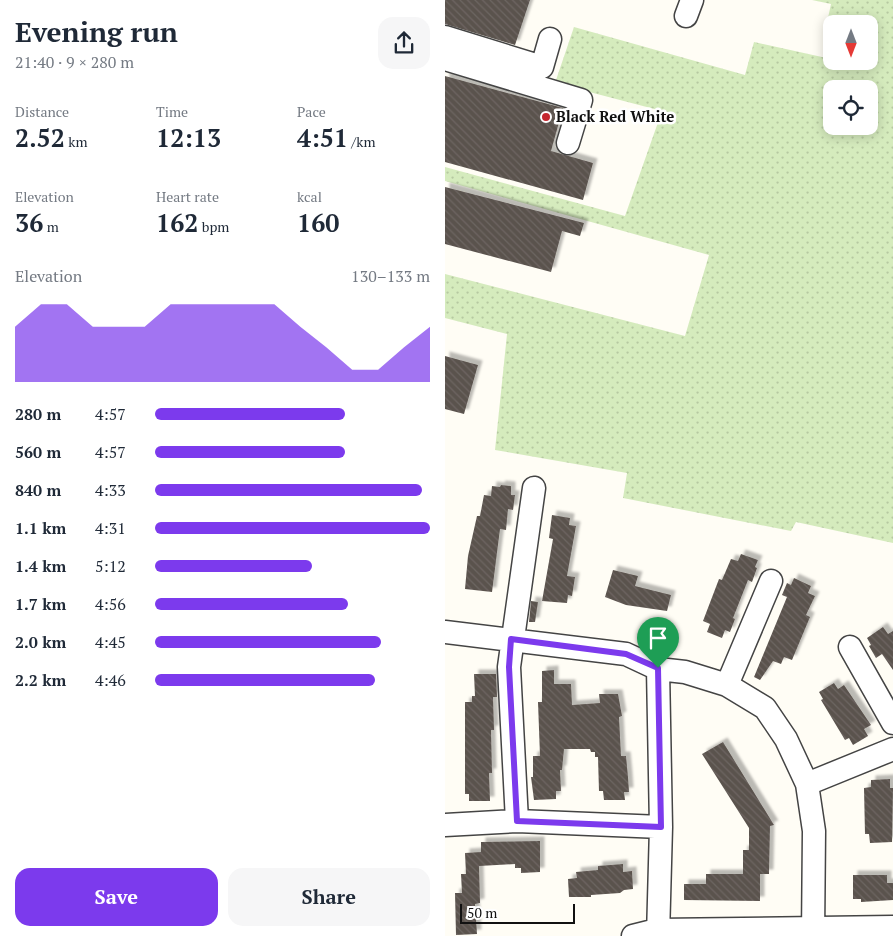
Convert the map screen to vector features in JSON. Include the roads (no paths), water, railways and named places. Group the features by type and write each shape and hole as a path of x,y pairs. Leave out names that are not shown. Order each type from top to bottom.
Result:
{"street":[{"path":"445,37 541,67 550,39"},
{"path":"445,59 581,100 568,143"},
{"path":"517,821 509,667 511,639 534,488"},
{"path":"727,685 771,581"},
{"path":"445,632 626,654 658,668 685,672 727,685 765,708 786,739 807,784 814,831 813,932"},
{"path":"850,647 893,724"},
{"path":"658,668 661,827 658,933"},
{"path":"807,784 893,749"},
{"path":"445,825 517,821 661,827"},
{"path":"633,936 658,933 813,932 893,927"}],"place":[{"name":"Black Red White","path":"546,117"}]}
